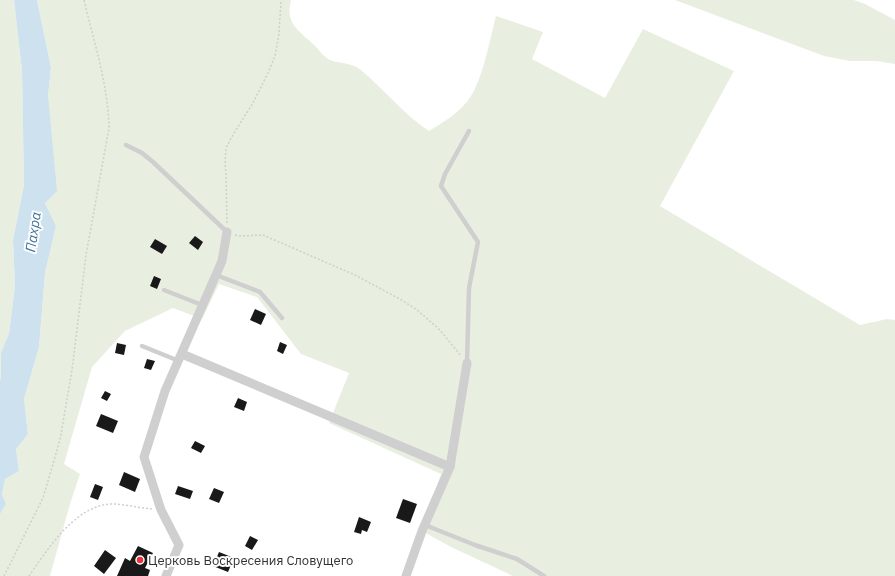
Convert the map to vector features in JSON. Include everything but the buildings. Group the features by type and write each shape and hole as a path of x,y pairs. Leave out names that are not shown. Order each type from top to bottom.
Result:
{"street":[{"path":"166,576 179,545 161,510 144,457 165,391 222,261 227,232"},
{"path":"180,358 450,467"},
{"path":"406,576 425,525 450,467 467,363"}],"lane":[{"path":"467,363 470,288 478,242 441,186 469,131"},
{"path":"126,145 142,153 227,232"},
{"path":"216,275 260,292 282,318"},
{"path":"164,290 202,305"},
{"path":"142,346 180,358"},
{"path":"425,525 475,545 517,559 544,576"}],"path":[{"path":"4,576 43,498 60,440 72,370 86,255 109,128 109,107 105,85 84,0"},
{"path":"281,0 279,34 275,56 253,103 226,148 224,164 226,173 227,232 241,236 263,235 355,275 398,298 416,309 440,330 467,363"},
{"path":"29,576 52,544 79,517 92,508 112,504 161,510"}],"green space":[{"path":"0,0 14,0 22,71 24,185 13,240 15,286 9,333 1,353 0,380"},
{"path":"37,0 291,0 290,15 295,26 324,55 330,60 357,67 411,117 429,131 447,120 463,107 471,96 483,68 496,16 543,32 532,59 605,98 643,29 734,71 660,206 860,325 887,319 895,320 895,576 513,576 451,547 422,531 441,474 329,423 349,373 301,354 257,297 219,284 202,319 173,308 125,331 92,367 64,464 80,474 50,576 0,576 0,514 6,504 2,494 5,479 19,471 16,449 28,434 24,399 39,347 45,273 56,226 45,203 48,96 51,68"},
{"path":"675,0 854,0 865,4 895,20 895,64 877,61 850,61 824,56"}],"water":[{"name":"Пахра","path":"14,0 37,0 51,68 48,96 57,191 45,203 56,226 45,273 39,347 24,399 28,434 16,449 19,471 5,479 2,494 6,504 0,514 1,353 9,333 15,286 13,240 24,185 22,71"}],"place":[{"name":"Церковь Воскресения Словущего","path":"140,560"}]}
